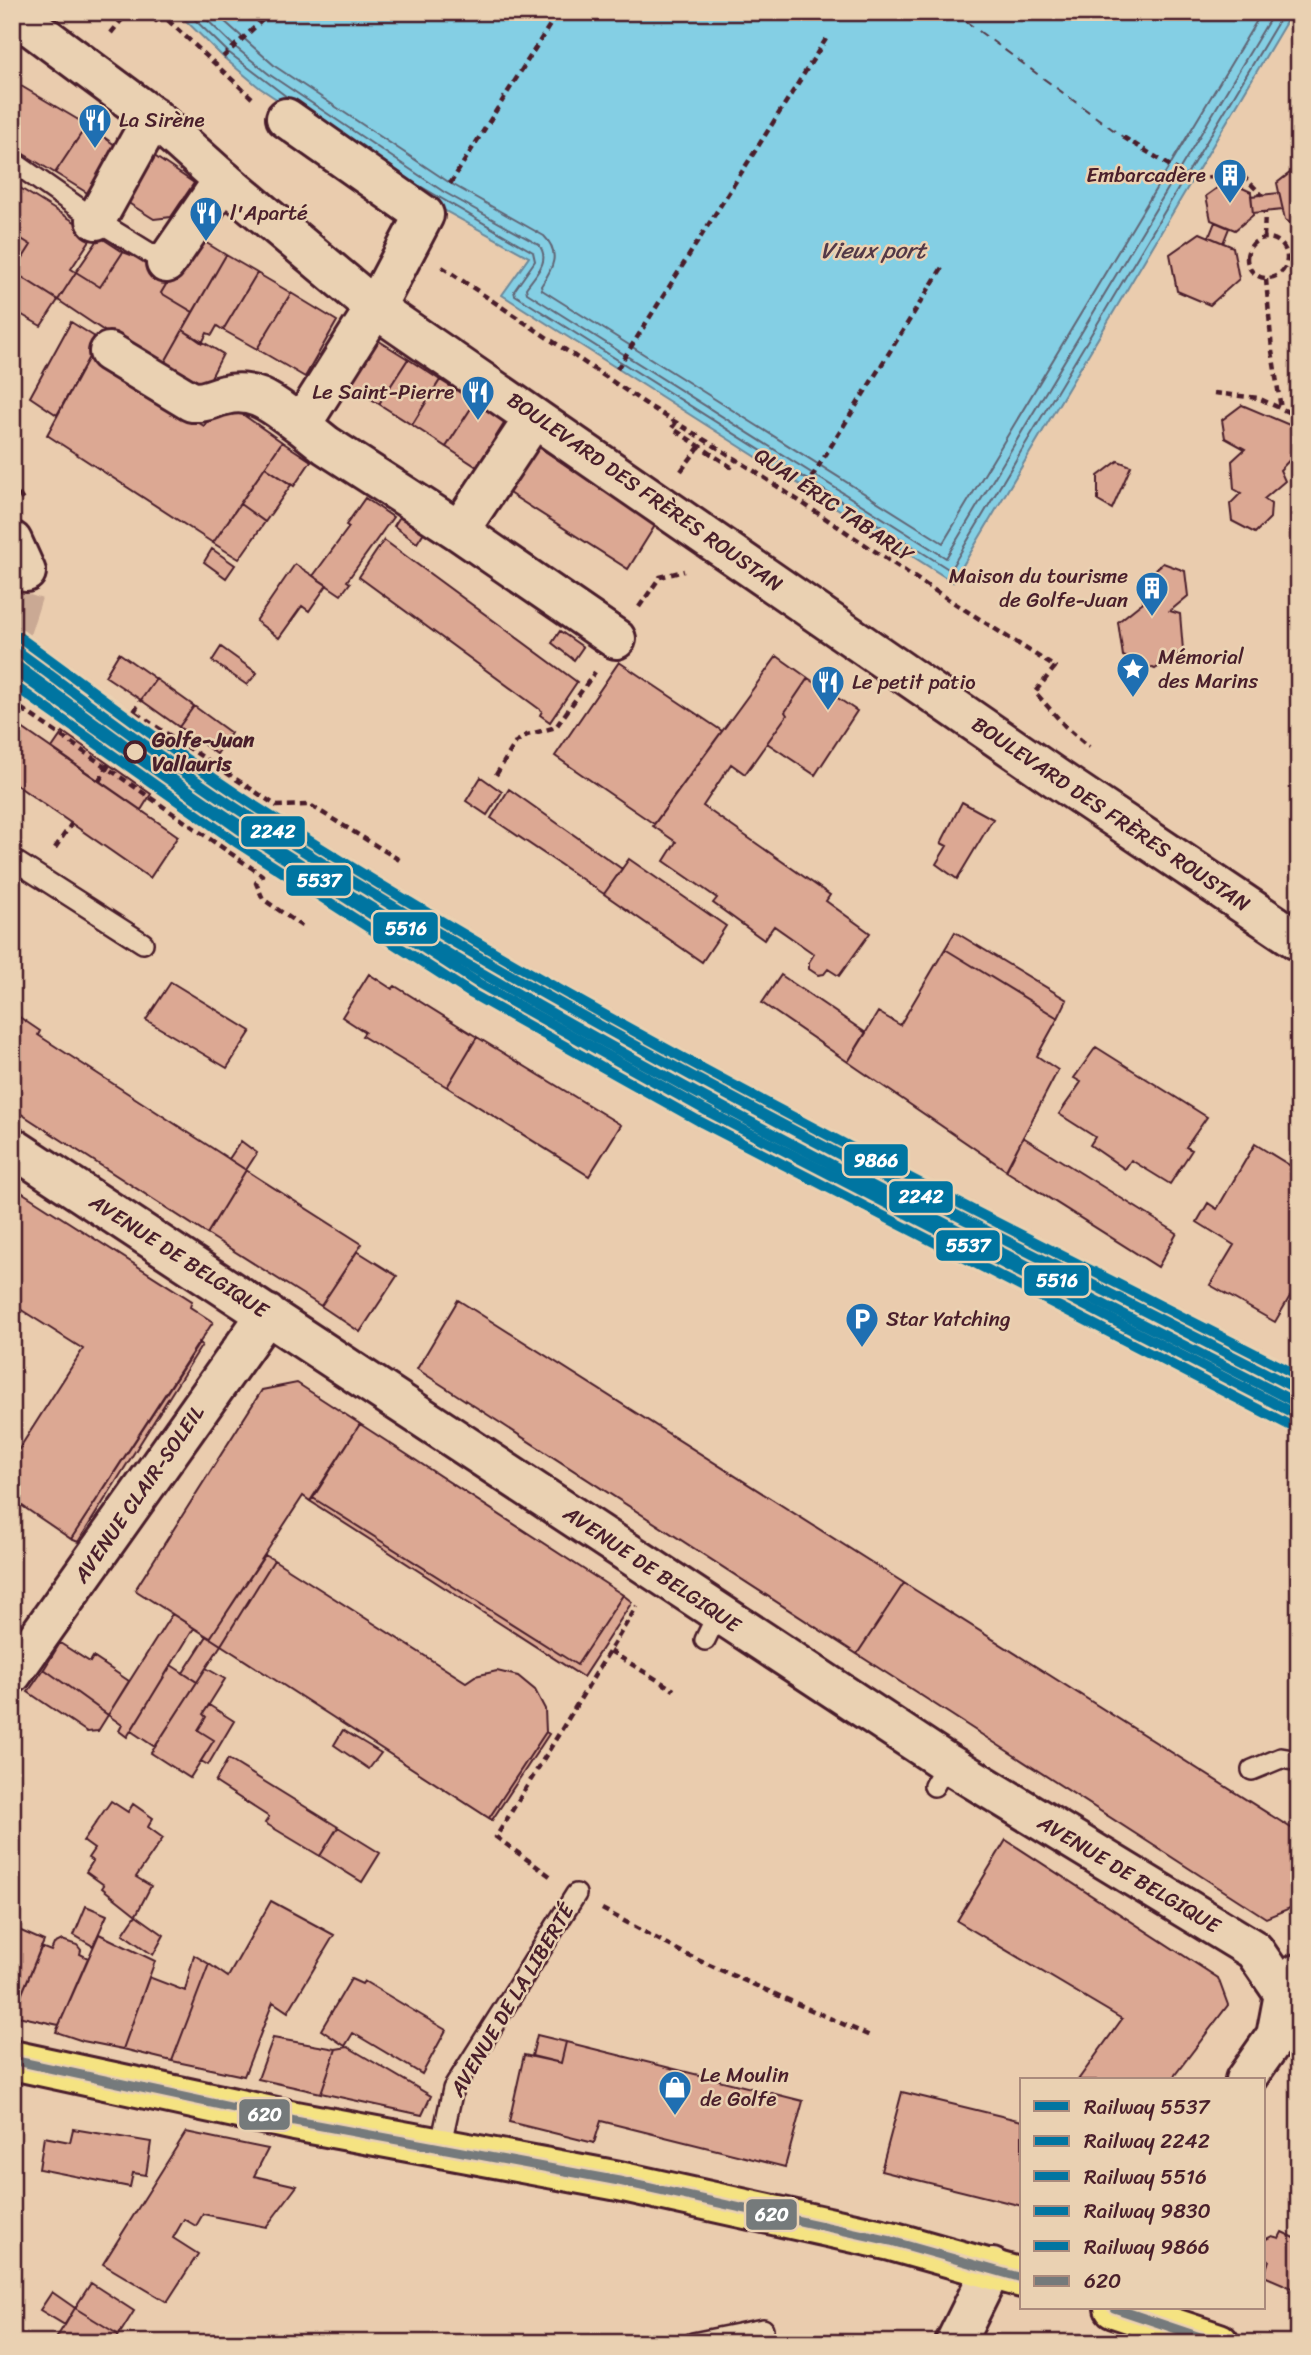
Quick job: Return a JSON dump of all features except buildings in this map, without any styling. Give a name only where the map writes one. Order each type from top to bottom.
[{"type":"main road","points":[[12,2060],[295,2121],[619,2181],[891,2241],[1007,2273]]},
{"type":"main road","points":[[1120,2310],[1219,2343]]},
{"type":"street","name":"BOULEVARD DES FRÈRES ROUSTAN","points":[[16,24],[153,117],[223,180],[375,308],[1053,776],[1299,940]]},
{"type":"street","points":[[96,220],[153,117]]},
{"type":"street","points":[[286,118],[424,215],[375,308],[301,425]]},
{"type":"street","points":[[166,263],[223,180]]},
{"type":"street","points":[[109,352],[192,402],[207,403],[223,395],[242,393],[259,396],[617,639]]},
{"type":"street","points":[[459,531],[534,418]]},
{"type":"street","name":"AVENUE DE BELGIQUE","points":[[12,1147],[657,1572],[711,1627],[940,1775],[1254,1950],[1291,1983]]},
{"type":"street","name":"AVENUE CLAIR-SOLEIL","points":[[12,1674],[267,1314]]},
{"type":"street","points":[[1246,2078],[1276,2036],[1291,1983]]},
{"type":"street","points":[[955,2343],[1007,2273]]},
{"type":"lane","points":[[12,161],[96,220],[166,263]]},
{"type":"lane","points":[[12,859],[143,943]]},
{"type":"lane","points":[[1252,1770],[1281,1758],[1299,1761]]},
{"type":"lane","name":"AVENUE DE LA LIBERTÉ","points":[[440,2148],[453,2090],[576,1894]]},
{"type":"lane","points":[[693,2343],[763,2329]]},
{"type":"path","points":[[146,12],[156,21],[161,14],[258,104],[286,118]]},
{"type":"path","points":[[223,57],[271,12]]},
{"type":"path","points":[[443,194],[558,12]]},
{"type":"path","points":[[617,369],[827,39]]},
{"type":"path","points":[[1124,137],[1192,179],[1241,174],[1262,195]]},
{"type":"path","points":[[1264,238],[1265,211]]},
{"type":"path","points":[[1264,238],[1275,239],[1284,246],[1288,257],[1285,268],[1277,277],[1266,279],[1255,275],[1247,265],[1247,253],[1253,243],[1264,238]]},
{"type":"path","name":"QUAI ÉRIC TABARLY","points":[[409,245],[676,422],[1055,667]]},
{"type":"path","points":[[805,488],[943,266]]},
{"type":"path","points":[[1266,279],[1272,351],[1281,409]]},
{"type":"path","points":[[1214,393],[1258,398],[1299,417]]},
{"type":"path","name":"QUAI ÉRIC TABARLY","points":[[676,422],[672,428],[731,467],[736,459]]},
{"type":"path","points":[[128,720],[141,700]]},
{"type":"path","points":[[12,702],[262,875],[256,883],[263,899],[303,927]]},
{"type":"path","points":[[134,712],[277,806],[310,805],[401,861]]},
{"type":"path","points":[[99,781],[113,758]]},
{"type":"path","points":[[657,1572],[496,1837],[576,1894],[689,1956],[870,2036]]},
{"type":"path","points":[[610,1651],[674,1690]]},
{"type":"water","name":"Vieux port","points":[[177,12],[1292,12],[953,582],[502,295],[529,257],[436,206],[260,88],[223,57]]},
{"type":"ferry route","points":[[953,12],[1123,137]]},
{"type":"tunnel","points":[[12,629],[24,592],[26,572]]},
{"type":"rail line","name":"9866","points":[[19,637],[169,747],[261,810],[514,964],[904,1175],[1299,1376]]},
{"type":"rail line","name":"2242","points":[[12,647],[133,736],[256,821],[510,975],[770,1118],[1299,1390]]},
{"type":"rail line","name":"5516","points":[[12,662],[249,831],[375,910],[503,985],[895,1198],[1293,1401]]},
{"type":"rail line","name":"5537","points":[[12,669],[243,832],[478,983],[705,1110],[1299,1416]]},
{"type":"rail line","name":"9830","points":[[12,684],[236,842],[472,994],[699,1121],[1293,1427]]},
{"type":"transit line","name":"620","points":[[12,2060],[295,2121],[619,2181],[891,2241],[1020,2277]]},
{"type":"transit line","name":"620","points":[[1120,2310],[1218,2343]]},
{"type":"place","name":"La Sirène","points":[[95,150]]},
{"type":"place","name":"Embarcadère","points":[[1230,205]]},
{"type":"place","name":"l'Aparté","points":[[206,243]]},
{"type":"place","name":"Le Saint-Pierre","points":[[478,422]]},
{"type":"place","name":"Maison du tourisme de Golfe-Juan","points":[[1152,618]]},
{"type":"place","name":"Mémorial des Marins","points":[[1133,699]]},
{"type":"place","name":"Le petit patio","points":[[828,712]]},
{"type":"place","name":"Golfe-Juan Vallauris","points":[[135,752]]},
{"type":"place","name":"Star Yatching","points":[[862,1349]]},
{"type":"place","name":"Le Moulin de Golfe","points":[[675,2117]]}]
